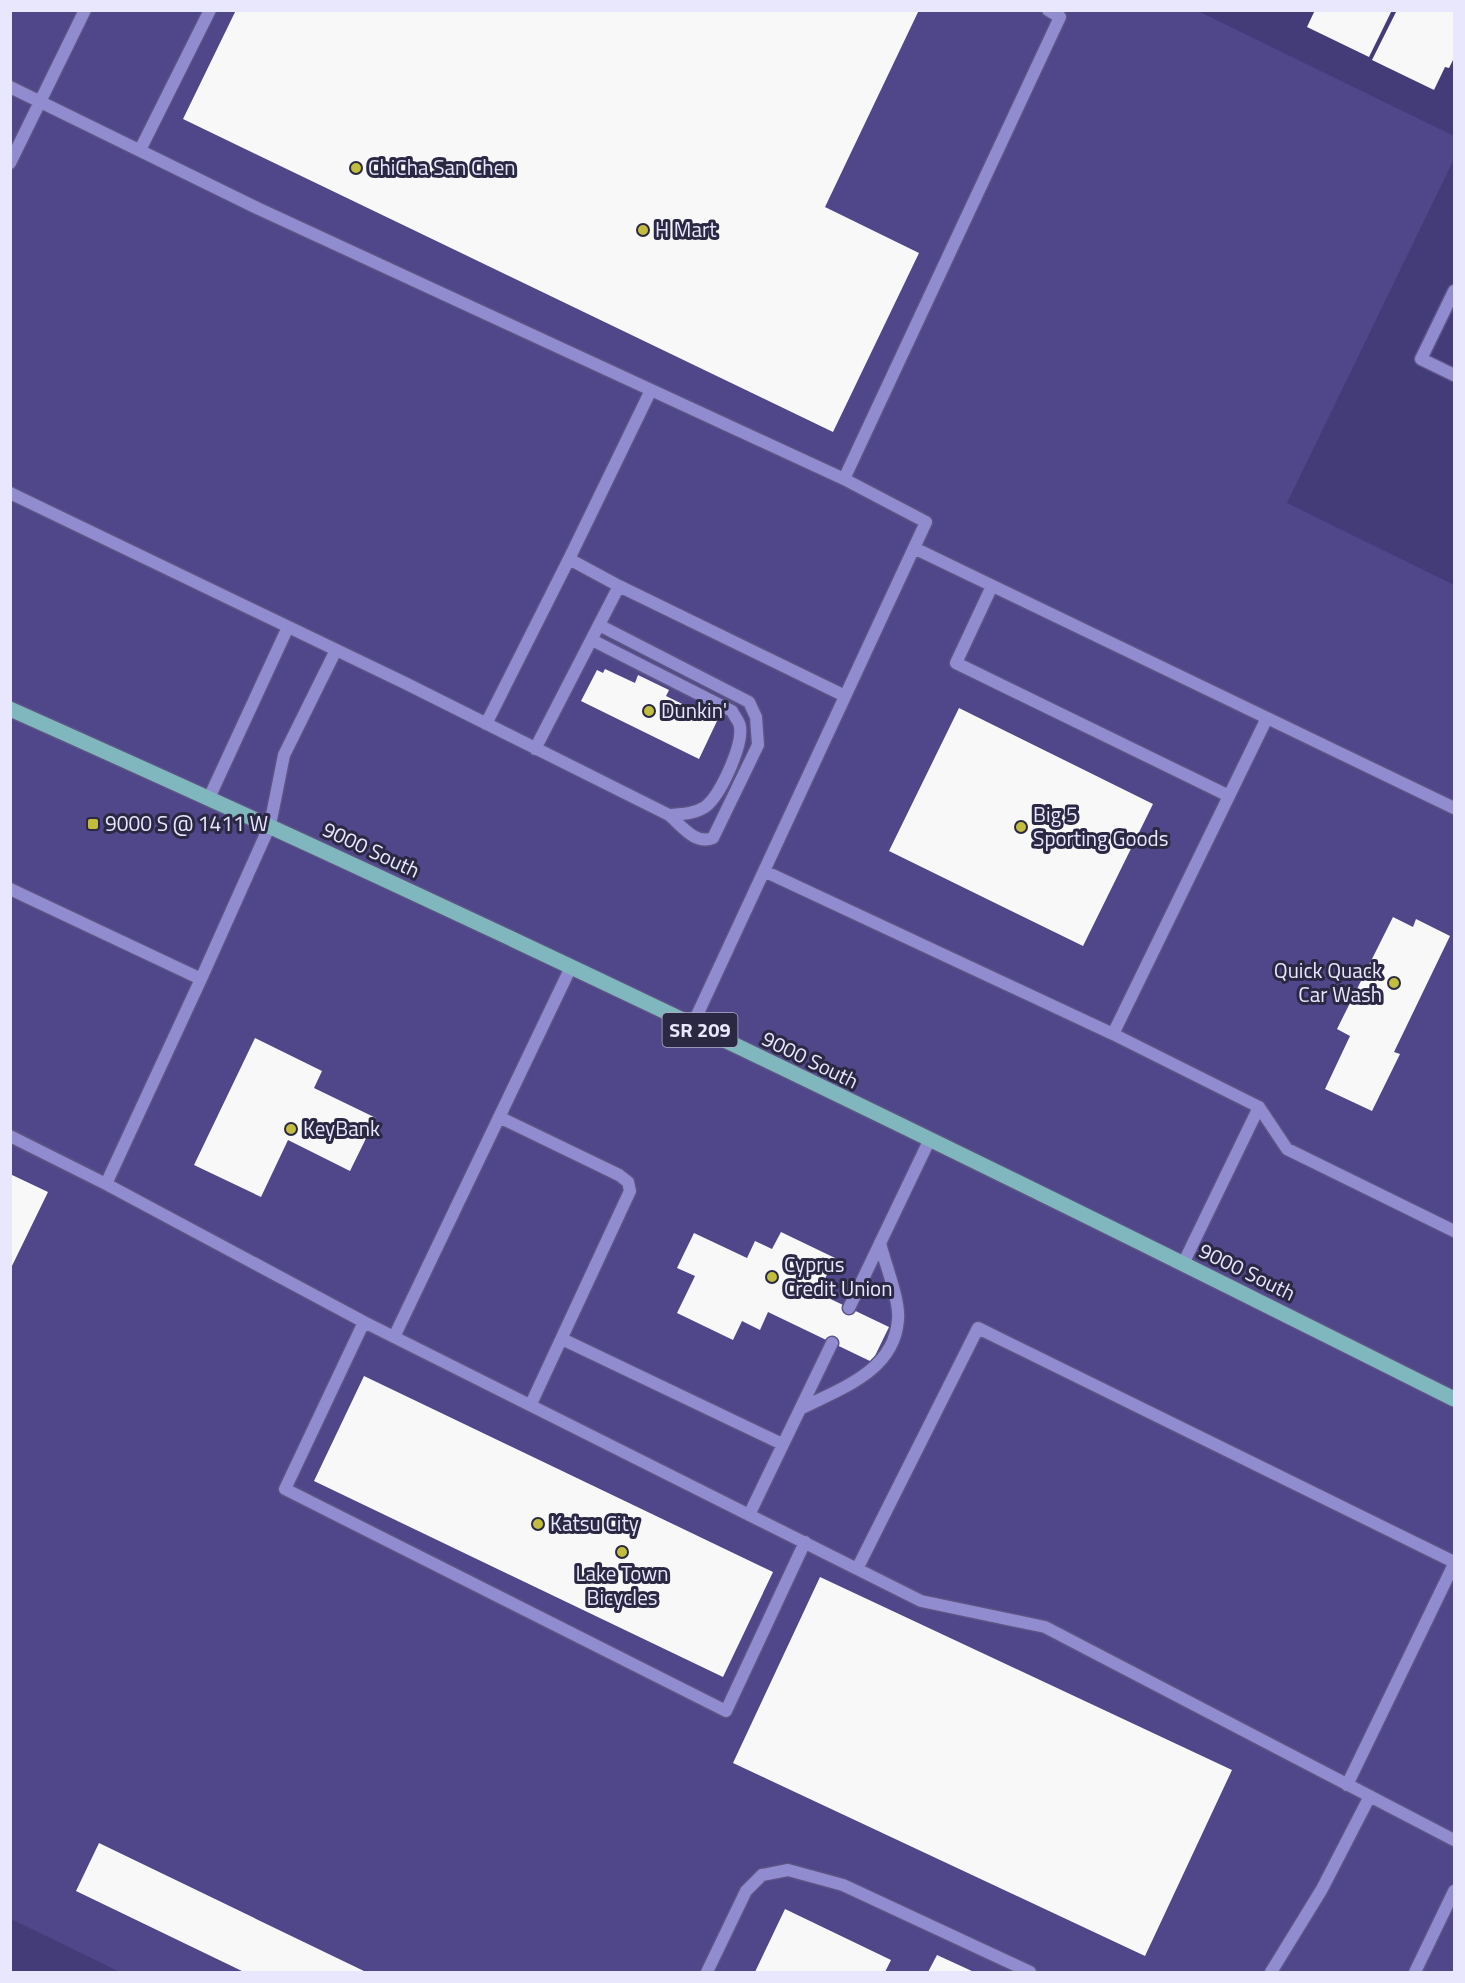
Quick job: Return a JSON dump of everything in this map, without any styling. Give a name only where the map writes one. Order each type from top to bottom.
[{"type":"main road","name":"9000 South","points":[[10,709],[270,825],[571,967],[1183,1264],[1455,1399]]},
{"type":"street","points":[[10,163],[85,10]]},
{"type":"street","points":[[140,150],[210,10]]},
{"type":"street","points":[[844,479],[1060,16],[1048,10]]},
{"type":"street","points":[[10,87],[257,208],[844,479],[926,522],[692,1026]]},
{"type":"street","points":[[1455,291],[1421,359],[1455,375]]},
{"type":"street","points":[[486,724],[651,390]]},
{"type":"street","points":[[10,493],[336,650],[669,815],[697,839],[706,841],[713,838],[758,746],[756,717],[749,702],[599,625]]},
{"type":"street","points":[[914,548],[1455,808]]},
{"type":"street","points":[[569,559],[619,586],[845,696]]},
{"type":"street","points":[[535,748],[619,586]]},
{"type":"street","points":[[992,586],[956,663],[1229,796]]},
{"type":"street","points":[[209,798],[288,627]]},
{"type":"street","points":[[592,640],[732,711],[740,726],[739,747],[714,798],[704,807],[688,814],[669,815]]},
{"type":"street","points":[[106,1184],[270,825],[284,755],[336,650]]},
{"type":"street","points":[[1113,1034],[1267,718]]},
{"type":"street","points":[[764,871],[1113,1034],[1259,1107],[1287,1149],[1455,1231]]},
{"type":"street","points":[[10,889],[201,979]]},
{"type":"street","points":[[394,1337],[571,967]]},
{"type":"street","points":[[1183,1264],[1259,1107]]},
{"type":"street","points":[[499,1117],[628,1182],[630,1191],[531,1404]]},
{"type":"street","points":[[10,1136],[106,1184],[364,1322],[749,1515],[858,1567],[921,1601],[1045,1627],[1455,1840]]},
{"type":"street","points":[[849,1308],[929,1141]]},
{"type":"street","points":[[800,1409],[868,1374],[883,1360],[899,1319],[880,1243]]},
{"type":"street","points":[[364,1322],[285,1489],[726,1711],[805,1542]]},
{"type":"street","points":[[858,1567],[978,1328],[1455,1563],[1347,1785]]},
{"type":"street","points":[[562,1339],[783,1444]]},
{"type":"street","points":[[749,1515],[832,1343]]},
{"type":"street","points":[[1271,1972],[1322,1889],[1370,1796]]},
{"type":"street","points":[[707,1972],[746,1891],[762,1875],[788,1870],[843,1885],[1030,1972]]},
{"type":"street","points":[[1415,1972],[1450,1911],[1455,1892]]},
{"type":"shaded area","points":[[10,11],[1198,11],[1454,136],[1454,159],[1287,503],[1454,585],[1454,1972],[120,1972],[11,1919]]},
{"type":"building","name":"H Mart","points":[[236,10],[919,10],[825,207],[919,253],[833,432],[183,119]]},
{"type":"building","points":[[1315,10],[1392,10],[1369,57],[1307,27]]},
{"type":"building","points":[[1397,10],[1454,10],[1454,58],[1449,68],[1445,67],[1434,90],[1372,60]]},
{"type":"building","name":"Dunkin'","points":[[605,669],[635,683],[638,675],[669,690],[666,696],[717,721],[699,759],[581,701],[597,670],[603,673]]},
{"type":"building","name":"Big 5 Sporting Goods","points":[[959,708],[1153,804],[1083,946],[889,851]]},
{"type":"building","name":"Quick Quack Car Wash","points":[[1393,917],[1413,927],[1416,919],[1450,936],[1394,1052],[1400,1054],[1372,1111],[1325,1089],[1350,1036],[1337,1029]]},
{"type":"building","name":"KeyBank","points":[[255,1038],[322,1071],[314,1088],[376,1118],[350,1171],[288,1140],[261,1197],[194,1165]]},
{"type":"building","points":[[10,1174],[48,1192],[10,1270]]},
{"type":"building","points":[[781,1232],[835,1258],[818,1293],[889,1327],[872,1362],[768,1312],[760,1330],[742,1321],[733,1340],[677,1313],[695,1276],[677,1268],[694,1233],[747,1258],[755,1241],[772,1249]]},
{"type":"building","points":[[364,1376],[773,1572],[723,1677],[314,1481]]},
{"type":"building","points":[[820,1577],[1232,1770],[1145,1956],[733,1763]]},
{"type":"building","points":[[99,1843],[366,1972],[244,1972],[76,1891]]},
{"type":"building","points":[[785,1909],[891,1960],[885,1972],[755,1972]]},
{"type":"building","points":[[937,1955],[974,1972],[928,1972]]},
{"type":"place","name":"ChiCha San Chen","points":[[356,168]]},
{"type":"place","name":"H Mart","points":[[643,230]]},
{"type":"place","name":"Dunkin'","points":[[649,711]]},
{"type":"place","name":"9000 S @ 1411 W","points":[[93,824]]},
{"type":"place","name":"Big 5 Sporting Goods","points":[[1021,827]]},
{"type":"place","name":"Quick Quack Car Wash","points":[[1394,983]]},
{"type":"place","name":"KeyBank","points":[[291,1129]]},
{"type":"place","name":"Cyprus Credit Union","points":[[772,1277]]},
{"type":"place","name":"Katsu City","points":[[538,1524]]},
{"type":"place","name":"Lake Town Bicycles","points":[[622,1552]]}]
